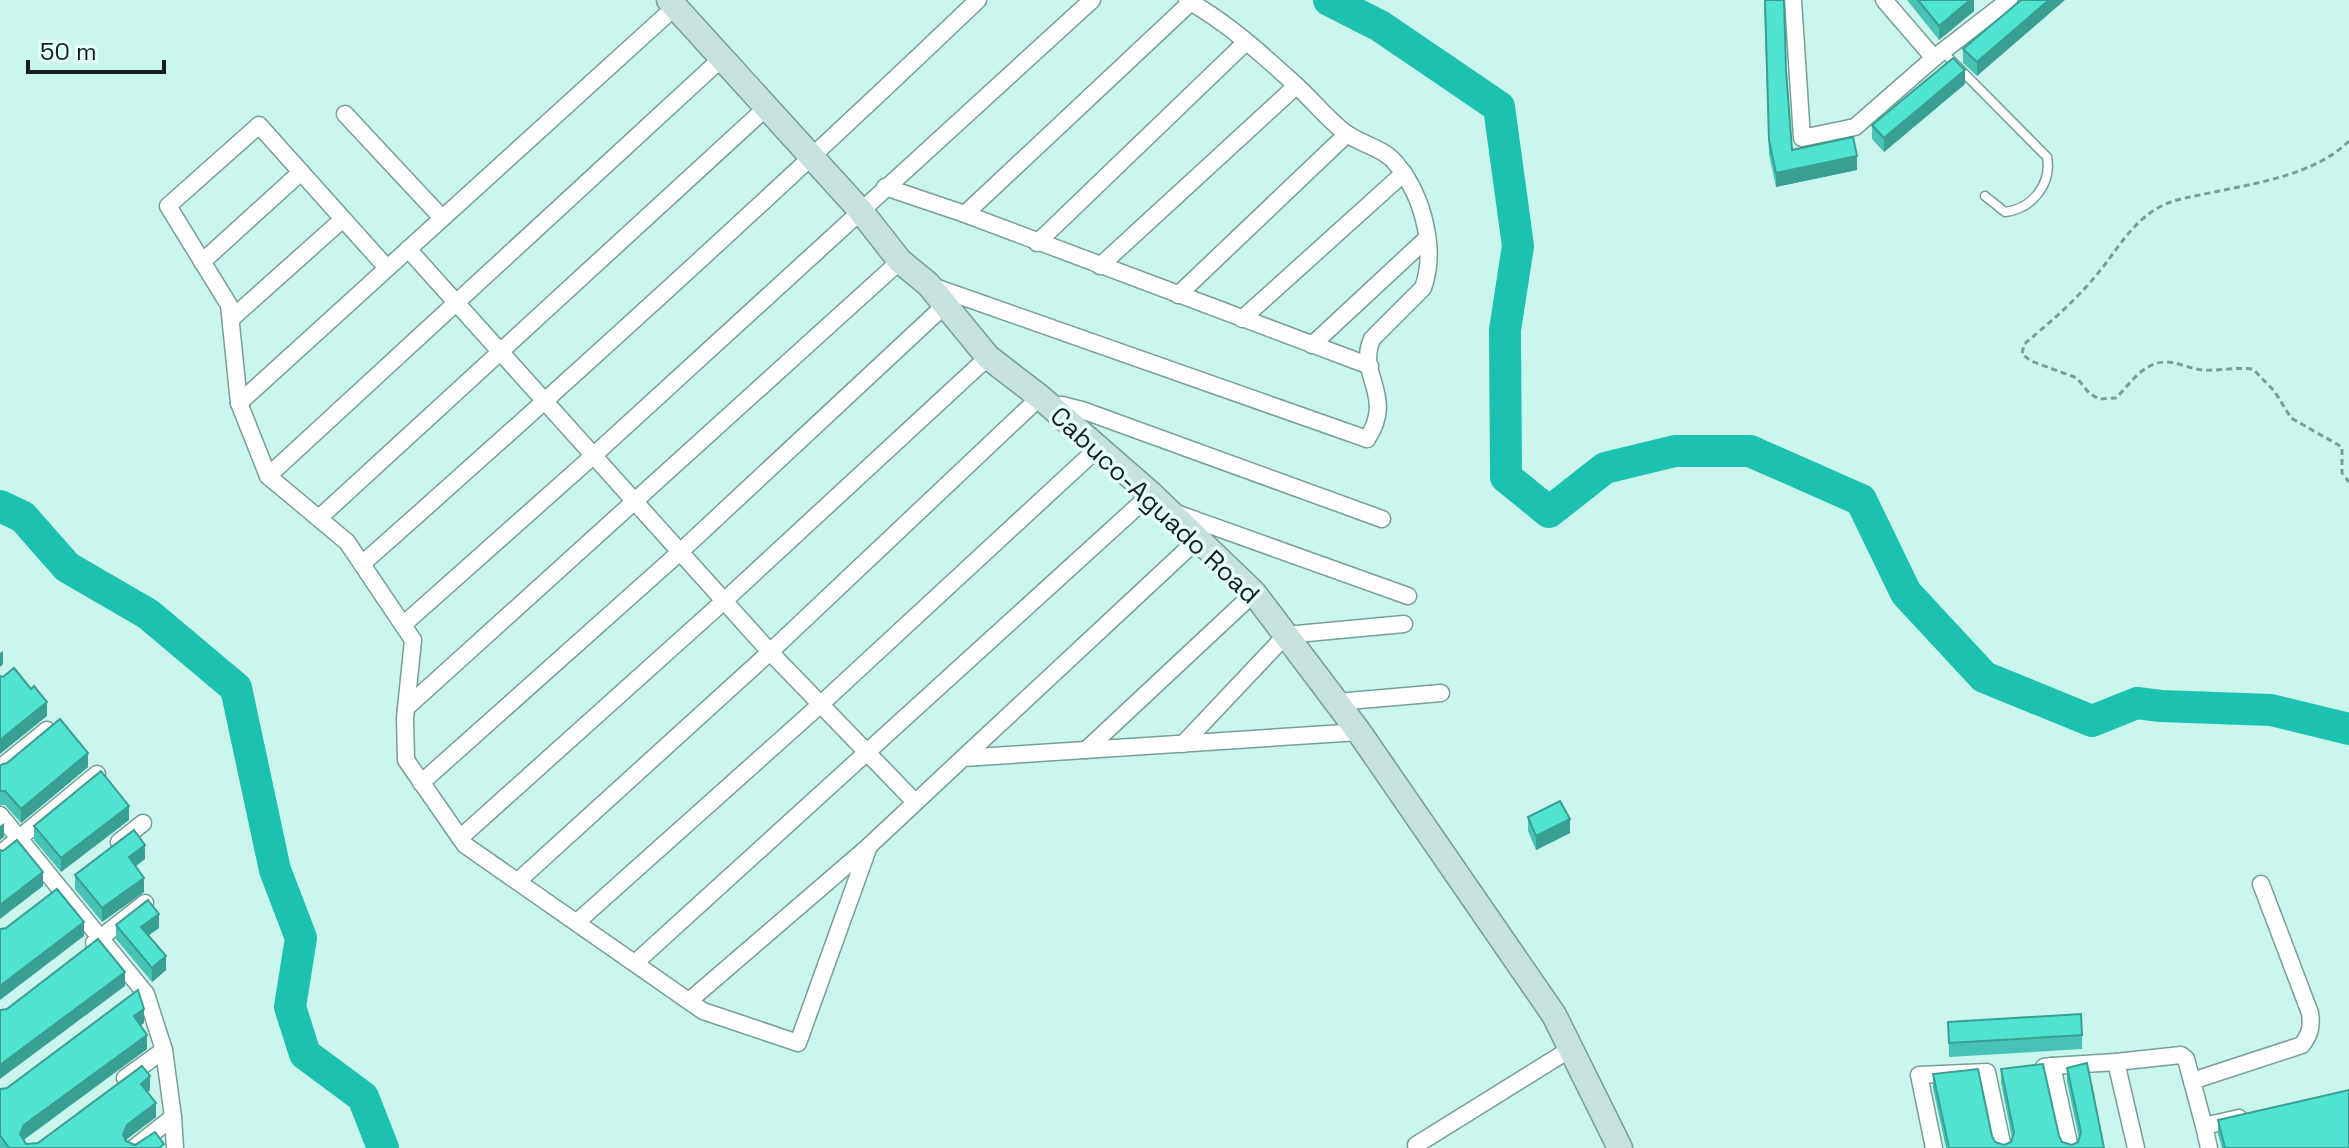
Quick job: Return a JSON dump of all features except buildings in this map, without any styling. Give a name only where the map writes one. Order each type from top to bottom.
[{"type":"street","points":[[362,564],[813,158],[978,0]]},
{"type":"street","points":[[404,624],[593,456],[1092,0]]},
{"type":"street","points":[[1793,0],[1802,138],[1855,127],[1997,4]]},
{"type":"street","points":[[1884,0],[1939,55]]},
{"type":"street","points":[[928,284],[1367,439],[1378,417],[1379,404],[1368,349],[1372,339],[1423,288],[1427,278],[1426,239],[1416,194],[1404,173],[1383,151],[1347,134],[1246,42],[1189,1],[965,214]]},
{"type":"street","points":[[239,403],[672,3]]},
{"type":"street","name":"Cabuco-Aguado Road","points":[[672,3],[860,210],[900,261],[928,284],[988,357],[1160,502],[1254,593],[1359,732],[1554,1015],[1620,1148]]},
{"type":"street","points":[[1037,243],[1246,42]]},
{"type":"street","points":[[268,476],[722,58]]},
{"type":"street","points":[[1100,266],[1296,86]]},
{"type":"street","points":[[319,518],[767,107]]},
{"type":"street","points":[[345,114],[442,218]]},
{"type":"street","points":[[387,268],[259,125],[168,206],[229,305],[239,403],[268,476],[347,542],[413,640],[406,708],[406,760],[465,845],[703,1011],[798,1043],[869,846]]},
{"type":"street","points":[[1178,295],[1347,134]]},
{"type":"street","points":[[202,262],[301,172]]},
{"type":"street","points":[[1242,319],[1404,173]]},
{"type":"street","points":[[885,187],[1370,366]]},
{"type":"street","points":[[231,319],[343,219]]},
{"type":"street","points":[[1312,345],[1426,239]]},
{"type":"street","points":[[408,249],[770,652],[915,802]]},
{"type":"street","points":[[406,708],[900,261]]},
{"type":"street","points":[[421,783],[680,552],[944,306]]},
{"type":"street","points":[[460,838],[724,601],[988,357]]},
{"type":"street","points":[[518,881],[1044,402],[1082,410],[1382,519]]},
{"type":"street","points":[[577,922],[821,704],[1098,448]]},
{"type":"street","points":[[635,963],[868,753],[1160,502],[1408,596]]},
{"type":"street","points":[[689,1001],[869,846],[1197,540]]},
{"type":"street","points":[[1086,750],[1254,593]]},
{"type":"street","points":[[1183,744],[1286,635],[1404,624]]},
{"type":"street","points":[[1337,702],[1441,693]]},
{"type":"street","points":[[0,768],[51,727]]},
{"type":"street","points":[[963,758],[1359,732]]},
{"type":"street","points":[[0,854],[97,774]]},
{"type":"street","points":[[0,815],[101,938],[136,992],[150,1001],[164,1050],[175,1148]]},
{"type":"street","points":[[107,851],[143,823]]},
{"type":"street","points":[[2192,1081],[2302,1045],[2312,1025],[2261,884]]},
{"type":"street","points":[[76,957],[145,903]]},
{"type":"street","points":[[1416,1145],[1572,1048]]},
{"type":"street","points":[[116,1086],[164,1050]]},
{"type":"street","points":[[2026,1068],[2181,1055],[2186,1059],[2209,1148]]},
{"type":"street","points":[[2116,1062],[2136,1148]]},
{"type":"street","points":[[2052,1066],[2070,1148]]},
{"type":"street","points":[[1934,1148],[1919,1075],[1993,1071],[2003,1148]]},
{"type":"street","points":[[2204,1126],[2262,1113]]},
{"type":"street","points":[[134,1148],[173,1117]]},
{"type":"lane","points":[[1939,55],[2047,157],[2046,183],[2024,205],[2005,212],[1985,196]]},
{"type":"path","points":[[2349,141],[2335,155],[2308,166],[2211,193],[2184,197],[2157,208],[2136,224],[2077,298],[2024,344],[2022,354],[2031,361],[2067,373],[2099,399],[2116,398],[2135,376],[2150,366],[2165,362],[2193,370],[2253,369],[2275,392],[2291,418],[2342,447],[2342,473],[2349,482]]},
{"type":"waterway","points":[[1329,0],[1380,26],[1499,107],[1518,246],[1505,330],[1506,477],[1549,512],[1605,468],[1675,451],[1750,451],[1861,500],[1906,593],[1984,677],[2092,721],[2137,703],[2271,710],[2349,729]]},
{"type":"waterway","points":[[0,506],[23,517],[67,567],[148,614],[236,688],[275,870],[301,938],[290,1007],[305,1054],[363,1097],[383,1148]]}]
